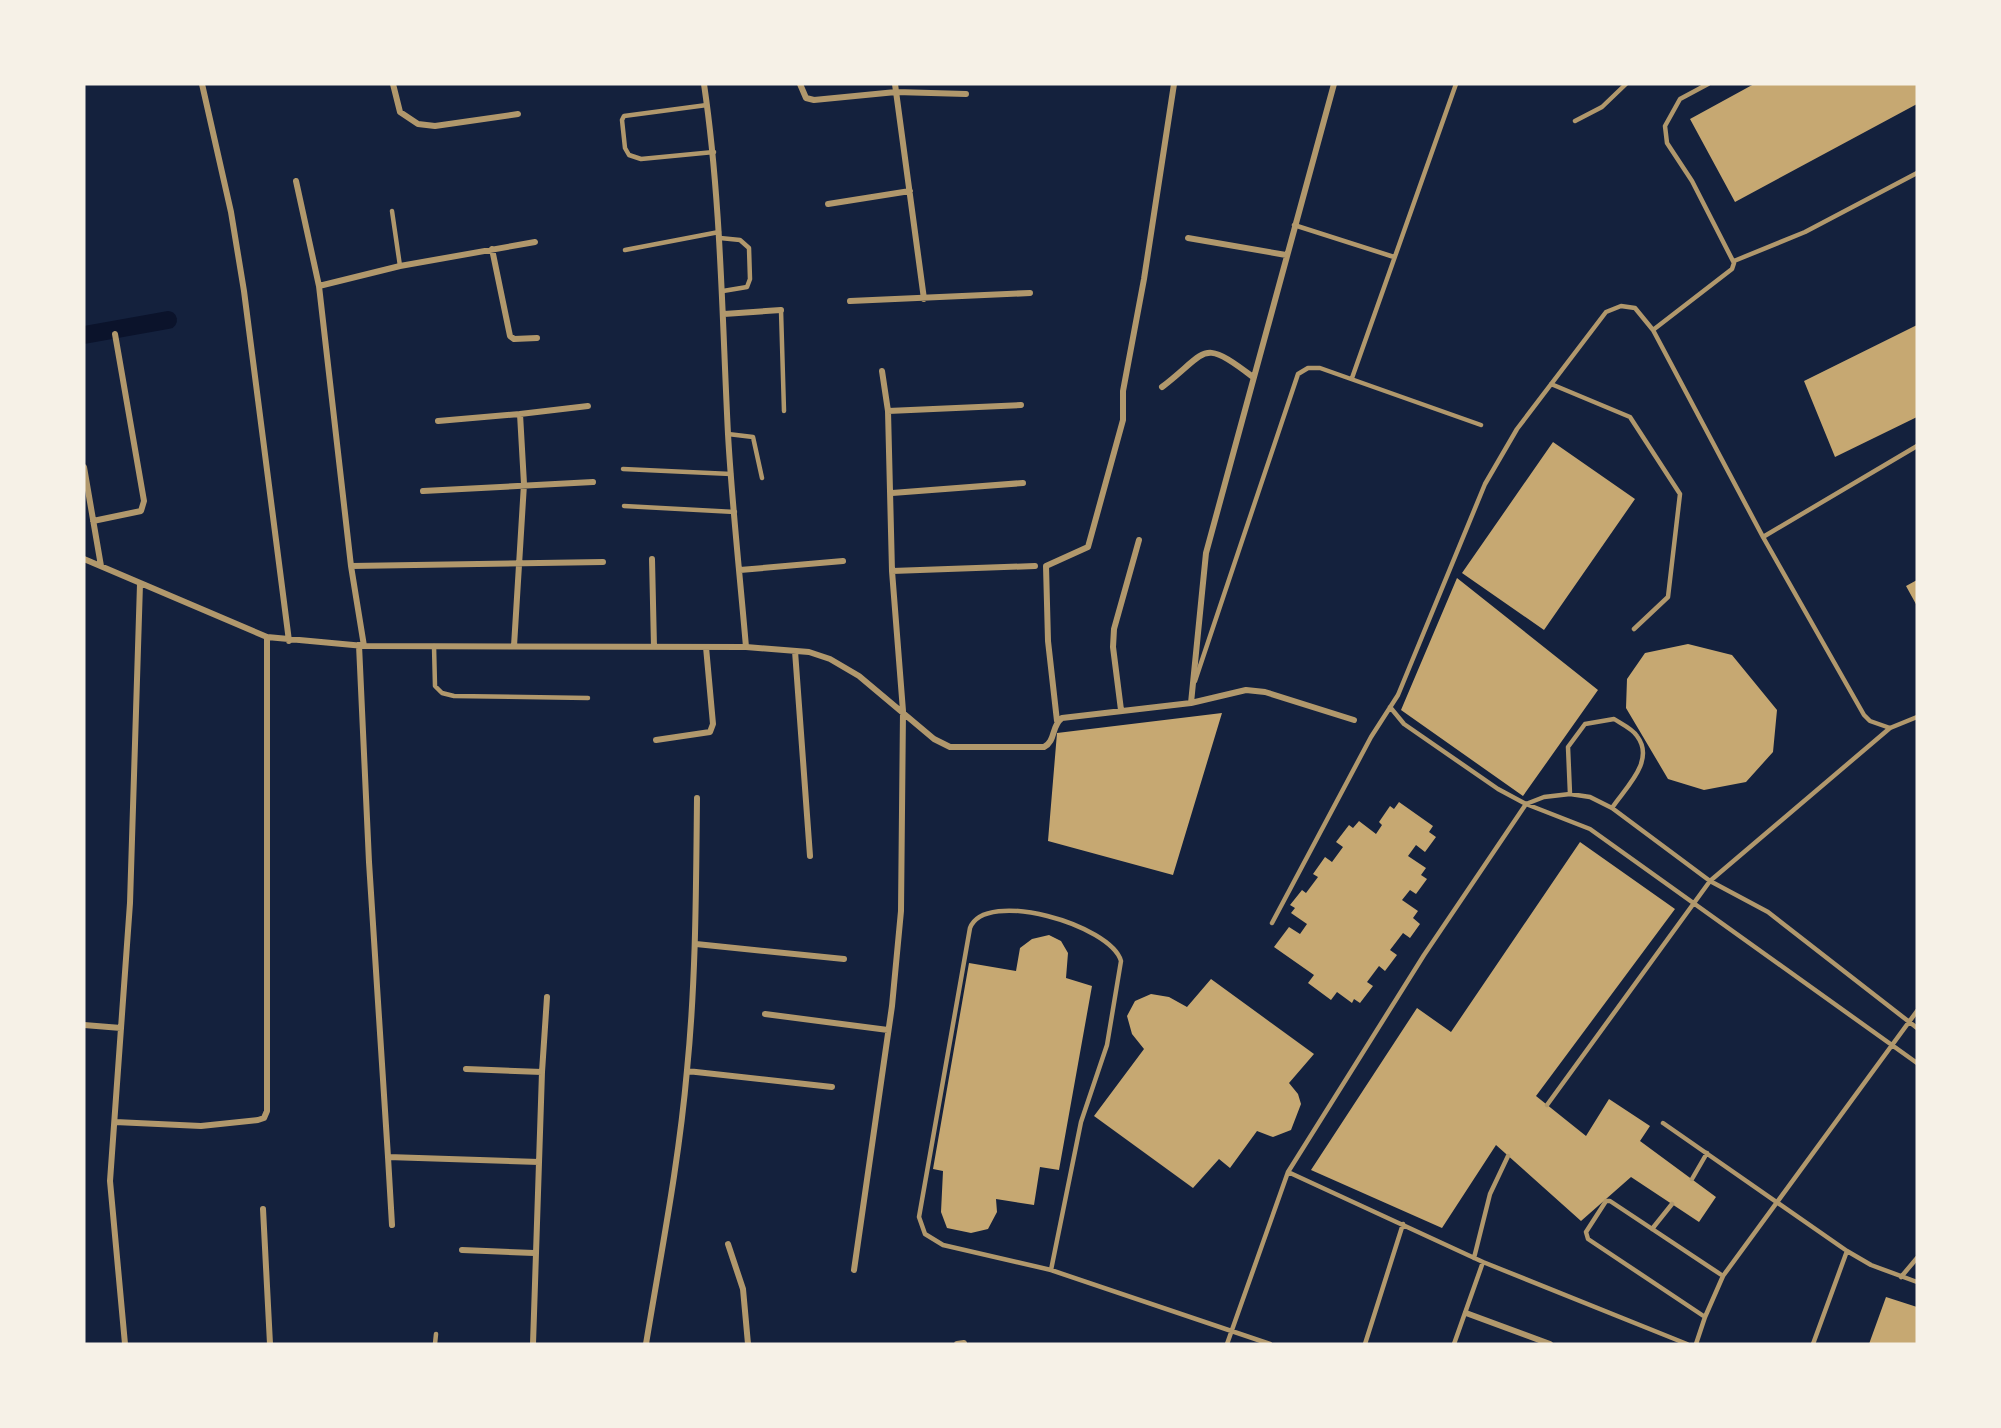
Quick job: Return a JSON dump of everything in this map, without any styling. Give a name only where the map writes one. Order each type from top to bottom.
[{"type":"street","points":[[202,84],[231,212],[244,291],[289,641]]},
{"type":"street","points":[[393,84],[400,112],[418,124],[435,126],[518,114]]},
{"type":"street","points":[[704,84],[714,152],[723,291],[728,435],[746,647]]},
{"type":"street","points":[[800,84],[806,98],[814,100],[896,92],[966,94]]},
{"type":"street","points":[[895,84],[924,299]]},
{"type":"street","points":[[84,559],[267,638],[289,641],[362,646],[746,647],[795,651],[830,659],[859,676],[934,739],[951,747],[1048,746],[1057,721],[1048,641],[1046,566],[1088,547],[1124,420],[1123,391],[1146,267],[1174,84]]},
{"type":"street","points":[[1191,703],[1206,553],[1334,84]]},
{"type":"street","points":[[296,180],[319,286],[362,646],[369,862],[392,1225]]},
{"type":"street","points":[[828,204],[910,191]]},
{"type":"street","points":[[1188,238],[1286,255]]},
{"type":"street","points":[[319,286],[400,266],[535,242]]},
{"type":"street","points":[[492,249],[510,336],[514,339],[537,338]]},
{"type":"street","points":[[850,301],[1030,293]]},
{"type":"street","points":[[724,314],[781,310]]},
{"type":"street","points":[[93,521],[141,511],[144,501],[114,334]]},
{"type":"street","points":[[1162,387],[1187,368],[1199,354],[1209,352],[1224,355],[1253,377]]},
{"type":"street","points":[[854,1270],[888,1030],[901,910],[903,711],[892,571],[892,493],[888,411],[882,371]]},
{"type":"street","points":[[888,411],[1021,405]]},
{"type":"street","points":[[438,421],[588,406]]},
{"type":"street","points":[[514,646],[524,484],[520,414]]},
{"type":"street","points":[[84,467],[101,566]]},
{"type":"street","points":[[423,490],[593,482]]},
{"type":"street","points":[[892,493],[1023,483]]},
{"type":"street","points":[[1121,710],[1113,638],[1139,540]]},
{"type":"street","points":[[652,559],[654,647]]},
{"type":"street","points":[[740,570],[843,561]]},
{"type":"street","points":[[351,566],[603,562]]},
{"type":"street","points":[[892,571],[1035,566]]},
{"type":"street","points":[[125,1344],[111,1206],[137,749],[140,584]]},
{"type":"street","points":[[115,1122],[201,1126],[258,1120],[264,1118],[267,1112],[267,638]]},
{"type":"street","points":[[656,740],[710,732],[712,724],[706,647]]},
{"type":"street","points":[[795,651],[810,856]]},
{"type":"street","points":[[1057,721],[1073,715],[1191,703],[1246,690],[1266,692],[1354,720]]},
{"type":"street","points":[[646,1344],[676,1166],[687,1071],[696,944],[697,798]]},
{"type":"street","points":[[696,944],[844,959]]},
{"type":"street","points":[[533,1344],[534,1252],[547,997]]},
{"type":"street","points":[[765,1014],[888,1030]]},
{"type":"street","points":[[84,1025],[121,1028]]},
{"type":"street","points":[[466,1069],[542,1072]]},
{"type":"street","points":[[687,1071],[831,1087]]},
{"type":"street","points":[[388,1157],[538,1162]]},
{"type":"street","points":[[263,1209],[270,1344]]},
{"type":"street","points":[[728,1244],[743,1289],[748,1344]]},
{"type":"street","points":[[462,1250],[534,1252]]},
{"type":"street","points":[[1466,1313],[1550,1344]]},
{"type":"street","points":[[957,1344],[964,1343]]},
{"type":"lane","points":[[1352,378],[1456,84]]},
{"type":"lane","points":[[1575,121],[1602,107],[1626,84]]},
{"type":"lane","points":[[1653,330],[1732,269],[1734,261],[1692,181],[1667,143],[1665,126],[1680,99],[1708,84]]},
{"type":"lane","points":[[707,105],[624,116],[622,120],[624,148],[628,155],[641,159],[714,152]]},
{"type":"lane","points":[[1734,261],[1804,232],[1917,173]]},
{"type":"lane","points":[[392,211],[400,266]]},
{"type":"lane","points":[[1294,225],[1394,257]]},
{"type":"lane","points":[[625,250],[720,235],[740,240],[749,248],[750,279],[747,287],[723,291]]},
{"type":"lane","points":[[1272,923],[1371,737],[1398,695],[1485,484],[1517,429],[1606,312],[1621,306],[1635,308],[1653,330],[1763,537],[1864,715],[1870,721],[1890,728]]},
{"type":"lane","points":[[781,310],[784,411]]},
{"type":"lane","points":[[1191,689],[1199,673],[1298,375],[1308,368],[1320,368],[1481,425]]},
{"type":"lane","points":[[1551,384],[1630,417],[1680,494],[1668,597],[1634,629]]},
{"type":"lane","points":[[728,435],[748,434],[753,437],[762,478]]},
{"type":"lane","points":[[1763,537],[1917,446]]},
{"type":"lane","points":[[623,469],[731,474]]},
{"type":"lane","points":[[624,506],[735,512]]},
{"type":"lane","points":[[434,646],[435,686],[442,693],[454,696],[588,698]]},
{"type":"lane","points":[[1390,707],[1404,724],[1498,789],[1526,804],[1590,829],[1917,1063]]},
{"type":"lane","points":[[1547,1105],[1710,881],[1890,728],[1917,717]]},
{"type":"lane","points":[[1570,794],[1568,747],[1585,724],[1614,719],[1637,735],[1643,751],[1643,764],[1612,808]]},
{"type":"lane","points":[[1227,1344],[1288,1172],[1424,955],[1526,804],[1544,797],[1570,794],[1590,797],[1612,808],[1710,881],[1768,912],[1917,1028]]},
{"type":"lane","points":[[1051,1270],[1081,1122],[1107,1045],[1121,961],[1112,945],[1075,926],[1022,912],[985,913],[978,916],[970,928],[919,1223],[930,1239],[943,1245],[1051,1270],[1270,1344]]},
{"type":"lane","points":[[1696,1344],[1704,1317],[1723,1276],[1917,1011]]},
{"type":"lane","points":[[1663,1123],[1847,1251],[1901,1277],[1917,1282]]},
{"type":"lane","points":[[1692,1179],[1707,1153]]},
{"type":"lane","points":[[1474,1258],[1490,1194],[1508,1156]]},
{"type":"lane","points":[[1288,1172],[1483,1262],[1687,1344]]},
{"type":"lane","points":[[1704,1317],[1588,1239],[1585,1233],[1607,1201],[1723,1276]]},
{"type":"lane","points":[[1652,1229],[1672,1204]]},
{"type":"lane","points":[[1365,1344],[1403,1224]]},
{"type":"lane","points":[[1813,1344],[1847,1251]]},
{"type":"lane","points":[[1901,1277],[1917,1258]]},
{"type":"lane","points":[[1454,1344],[1483,1262]]},
{"type":"lane","points":[[435,1344],[436,1334]]},
{"type":"building","points":[[1754,84],[1917,84],[1917,104],[1735,202],[1690,119]]},
{"type":"building","points":[[1917,325],[1917,417],[1835,457],[1804,381]]},
{"type":"building","points":[[1553,442],[1635,499],[1544,630],[1462,573]]},
{"type":"building","points":[[1457,578],[1598,690],[1523,796],[1401,710]]},
{"type":"building","points":[[1917,580],[1917,606],[1906,586]]},
{"type":"building","points":[[1688,644],[1732,655],[1777,710],[1773,752],[1746,782],[1704,790],[1668,779],[1626,708],[1627,679],[1645,653]]},
{"type":"building","points":[[1222,713],[1173,875],[1048,841],[1057,733]]},
{"type":"building","points":[[1399,802],[1433,826],[1429,832],[1436,837],[1425,852],[1416,845],[1408,856],[1426,868],[1421,875],[1427,879],[1416,894],[1410,890],[1402,900],[1418,911],[1413,918],[1420,924],[1410,938],[1403,933],[1390,950],[1397,955],[1385,971],[1379,966],[1367,982],[1373,986],[1360,1003],[1354,999],[1352,1003],[1337,992],[1331,1000],[1308,983],[1314,975],[1274,947],[1289,927],[1300,934],[1307,924],[1291,913],[1295,908],[1290,905],[1302,890],[1306,893],[1318,877],[1313,874],[1325,857],[1332,862],[1343,847],[1336,842],[1349,825],[1353,828],[1359,821],[1376,834],[1382,825],[1379,822],[1390,806],[1394,809]]},
{"type":"building","points":[[1580,842],[1675,909],[1536,1096],[1586,1136],[1609,1099],[1650,1126],[1640,1141],[1716,1197],[1699,1222],[1631,1177],[1581,1221],[1496,1145],[1442,1228],[1311,1170],[1417,1008],[1451,1032]]},
{"type":"building","points":[[1049,935],[1061,941],[1068,953],[1066,978],[1092,986],[1059,1170],[1040,1167],[1034,1205],[996,1199],[997,1212],[988,1229],[971,1233],[947,1228],[941,1212],[943,1171],[933,1169],[969,963],[1016,971],[1020,948],[1032,939]]},
{"type":"building","points":[[1211,979],[1314,1054],[1289,1083],[1298,1094],[1301,1104],[1291,1130],[1273,1137],[1257,1131],[1230,1168],[1219,1159],[1193,1188],[1094,1116],[1144,1049],[1132,1034],[1127,1016],[1135,1001],[1151,994],[1169,997],[1187,1007]]},
{"type":"building","points":[[1886,1297],[1917,1307],[1917,1344],[1869,1344]]},
{"type":"waterway","points":[[84,335],[168,320]]}]
